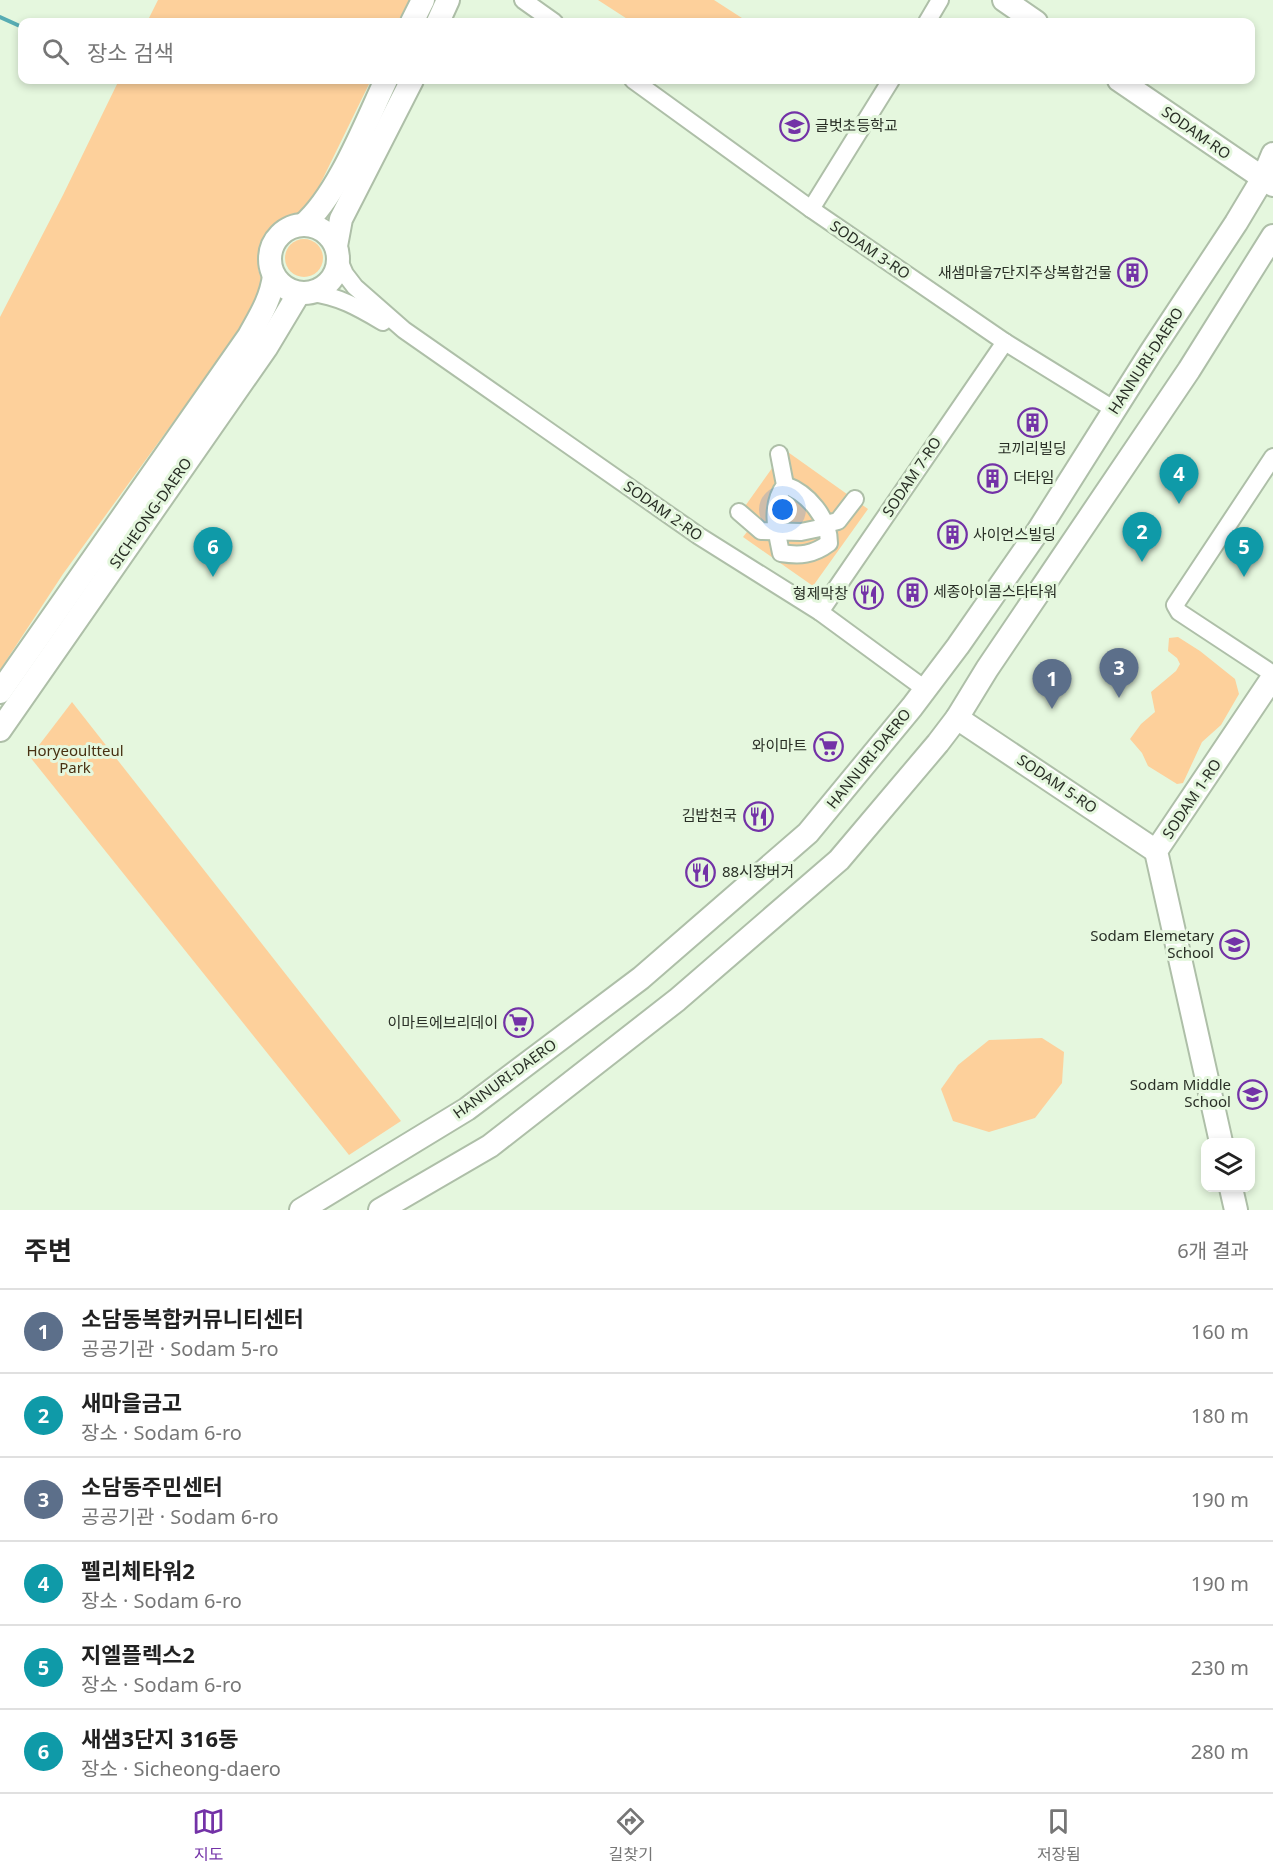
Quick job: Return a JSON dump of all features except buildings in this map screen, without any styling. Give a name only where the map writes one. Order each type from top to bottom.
[{"type":"street","points":[[414,18],[423,0]]},
{"type":"street","points":[[440,18],[448,0]]},
{"type":"street","points":[[523,0],[548,18]]},
{"type":"street","points":[[929,18],[940,0]]},
{"type":"street","points":[[1004,0],[1030,18]]},
{"type":"street","points":[[303,225],[312,218],[323,203],[345,165],[384,84]]},
{"type":"street","points":[[305,293],[322,289],[331,281],[337,270],[341,219],[410,84]]},
{"type":"street","name":"SODAM 3-RO","points":[[639,84],[811,209],[1005,342],[1114,410]]},
{"type":"street","points":[[811,209],[889,84]]},
{"type":"street","name":"SODAM-RO","points":[[1125,84],[1268,182]]},
{"type":"street","name":"HANNURI-DAERO","points":[[301,1210],[467,1109],[641,978],[808,833],[912,707],[958,646],[1038,531],[1230,233],[1268,182],[1273,154]]},
{"type":"street","points":[[303,225],[320,229],[330,236],[345,274],[355,287],[404,330],[348,302],[328,295],[287,290],[274,276],[269,260],[276,238],[285,230],[303,225]]},
{"type":"street","points":[[380,1210],[490,1146],[677,1000],[839,860],[957,718],[987,669],[1189,370],[1273,236]]},
{"type":"street","name":"SICHEONG-DAERO","points":[[0,692],[248,337],[268,301],[274,276]]},
{"type":"street","name":"SICHEONG-DAERO","points":[[0,730],[305,293]]},
{"type":"street","name":"SODAM 2-RO","points":[[404,330],[699,536],[820,612],[925,689]]},
{"type":"street","name":"SODAM 7-RO","points":[[820,612],[1005,342]]},
{"type":"street","points":[[779,454],[784,485],[778,494],[775,525],[781,553],[809,554],[819,550],[829,543],[826,524],[805,495],[784,485]]},
{"type":"street","points":[[1273,457],[1175,605],[1179,612],[1273,675]]},
{"type":"street","points":[[739,512],[761,531],[801,532],[838,521],[855,499]]},
{"type":"street","name":"SODAM 1-RO","points":[[1220,1138],[1156,851],[1273,675]]},
{"type":"street","name":"SODAM 5-RO","points":[[957,718],[1156,851]]},
{"type":"street","points":[[1232,1192],[1236,1210]]},
{"type":"green space","points":[[158,0],[409,0],[400,18],[149,18]]},
{"type":"green space","points":[[598,0],[714,0],[742,18],[626,18]]},
{"type":"green space","points":[[117,84],[369,84],[308,209],[279,222],[262,244],[258,269],[264,287],[253,312],[63,574],[0,670],[0,317]]},
{"type":"green space","points":[[304,239],[317,245],[323,258],[317,271],[304,277],[291,271],[285,258],[291,245]]},
{"type":"green space","points":[[785,450],[868,509],[813,586],[743,537],[757,519],[743,509]]},
{"type":"green space","points":[[1178,637],[1235,679],[1239,694],[1221,725],[1202,742],[1183,783],[1177,784],[1148,766],[1142,753],[1130,739],[1141,724],[1155,712],[1151,692],[1176,671],[1180,664],[1177,658],[1168,651],[1169,638]]},
{"type":"green space","name":"Horyeoultteul Park","points":[[72,702],[401,1121],[349,1155],[30,757]]},
{"type":"green space","points":[[1042,1038],[1064,1052],[1062,1083],[1035,1118],[989,1132],[953,1121],[941,1089],[958,1065],[989,1040]]},
{"type":"waterway","points":[[0,17],[18,25]]},
{"type":"place","name":"글벗초등학교","points":[[794,126]]},
{"type":"place","name":"새샘마을7단지주상복합건물","points":[[1133,273]]},
{"type":"place","name":"코끼리빌딩","points":[[1032,422]]},
{"type":"place","name":"더타임","points":[[992,478]]},
{"type":"place","name":"펠리체타워2","points":[[1179,504]]},
{"type":"place","name":"사이언스빌딩","points":[[952,535]]},
{"type":"place","name":"새마을금고","points":[[1142,562]]},
{"type":"place","name":"새샘3단지 316동","points":[[213,577]]},
{"type":"place","name":"지엘플렉스2","points":[[1244,577]]},
{"type":"place","name":"세종아이콤스타타워","points":[[912,592]]},
{"type":"place","name":"형제막창","points":[[869,594]]},
{"type":"place","name":"소담동주민센터","points":[[1119,698]]},
{"type":"place","name":"소담동복합커뮤니티센터","points":[[1052,709]]},
{"type":"place","name":"와이마트","points":[[828,746]]},
{"type":"place","name":"김밥천국","points":[[758,816]]},
{"type":"place","name":"88시장버거","points":[[701,872]]},
{"type":"place","name":"Sodam Elemetary School","points":[[1235,945]]},
{"type":"place","name":"이마트에브리데이","points":[[519,1023]]},
{"type":"place","name":"Sodam Middle School","points":[[1252,1094]]}]
